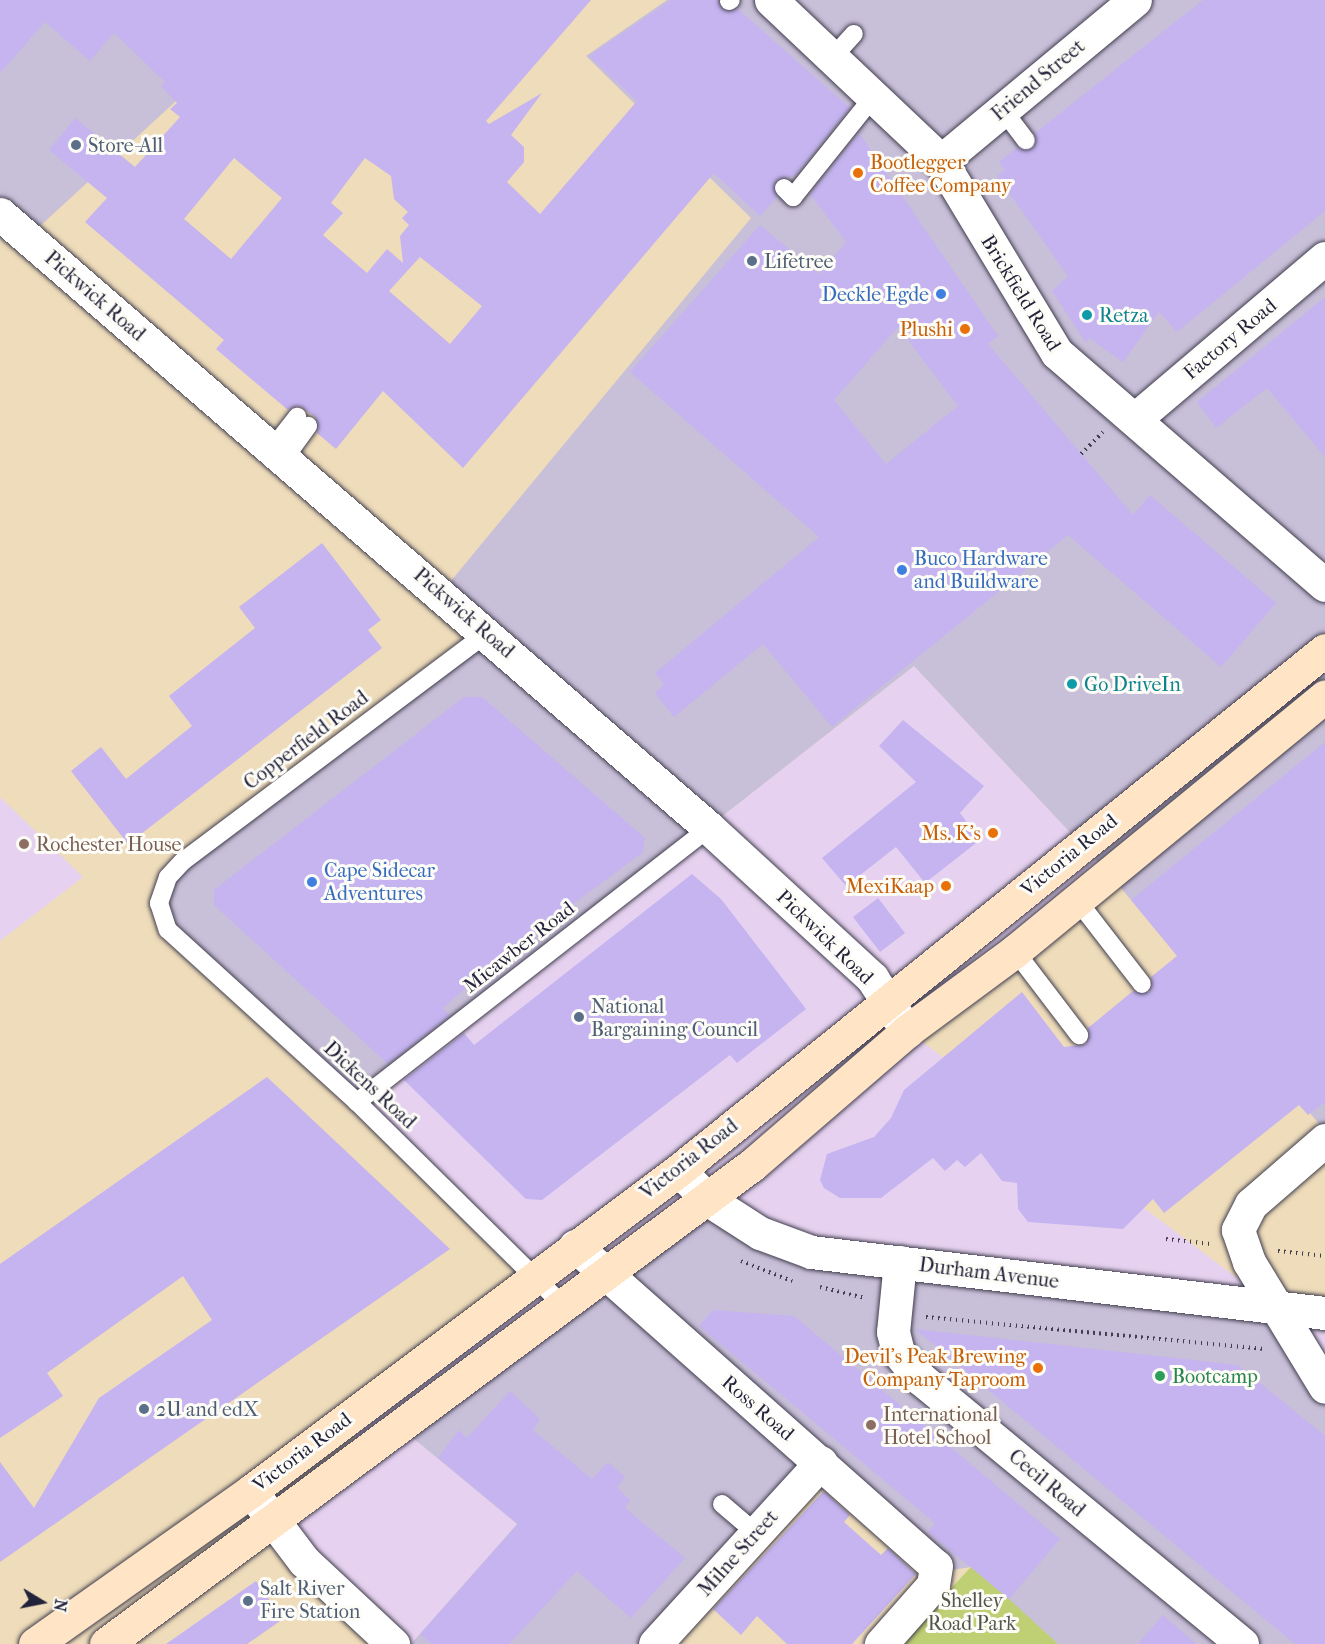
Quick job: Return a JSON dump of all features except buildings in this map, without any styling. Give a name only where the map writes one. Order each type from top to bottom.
[{"type":"main road","name":"Victoria Road","points":[[35,1644],[251,1491],[678,1170],[1325,650]]},
{"type":"main road","name":"Victoria Road","points":[[106,1644],[368,1454],[707,1199],[907,1031],[1015,951],[1325,696]]},
{"type":"street","name":"Brickfield Road","points":[[771,0],[843,46],[873,97],[940,161],[1057,354],[1135,418],[1325,585]]},
{"type":"street","name":"Friend Street","points":[[940,161],[1135,0]]},
{"type":"street","name":"Pickwick Road","points":[[0,214],[488,633],[709,828],[872,978],[886,1004],[907,1031]]},
{"type":"street","name":"Factory Road","points":[[1135,418],[1325,258]]},
{"type":"street","points":[[1325,1140],[1251,1204],[1238,1230],[1249,1262],[1302,1355],[1325,1387]]},
{"type":"street","name":"Durham Avenue","points":[[678,1170],[707,1199],[782,1245],[900,1262],[1325,1313]]},
{"type":"street","name":"Ross Road","points":[[575,1246],[605,1276],[821,1462],[939,1572],[881,1644]]},
{"type":"street","name":"Cecil Road","points":[[900,1262],[894,1308],[898,1352],[921,1379],[1242,1644]]},
{"type":"street","name":"Milne Street","points":[[655,1644],[821,1462]]},
{"type":"street","points":[[251,1491],[304,1561],[393,1644]]},
{"type":"lane","points":[[784,189],[793,197],[873,97]]},
{"type":"lane","points":[[1003,110],[1026,140]]},
{"type":"lane","points":[[278,454],[302,421]]},
{"type":"lane","name":"Copperfield Road","points":[[161,891],[183,861],[488,633]]},
{"type":"lane","name":"Micawber Road","points":[[357,1102],[709,828]]},
{"type":"lane","name":"Dickens Road","points":[[161,891],[161,916],[168,930],[357,1102],[565,1307]]},
{"type":"lane","points":[[1077,900],[1142,984]]},
{"type":"lane","points":[[1015,951],[1079,1035]]},
{"type":"lane","points":[[343,1422],[368,1454]]},
{"type":"lane","points":[[722,1504],[756,1533]]},
{"type":"path","points":[[734,1256],[750,1268],[800,1284]]},
{"type":"path","points":[[810,1286],[916,1316],[1302,1355]]},
{"type":"shaded area","points":[[0,0],[286,0],[27,238],[0,214]]},
{"type":"shaded area","points":[[667,0],[1325,0],[1325,1131],[1110,875],[914,666],[357,1102],[168,930],[168,877],[487,634],[441,593],[751,218],[586,56]]},
{"type":"shaded area","points":[[914,666],[1110,875],[908,1031],[1277,1308],[1325,1313],[1325,1387],[401,1428],[518,1524],[411,1644],[393,1644],[275,1522],[356,1439],[343,1422],[536,1277],[357,1102]]},
{"type":"shaded area","name":"Rochester House","points":[[0,797],[83,877],[0,941]]},
{"type":"shaded area","points":[[707,1199],[751,1226],[1277,1308],[1325,1387],[1325,1644],[1058,1644],[971,1567],[939,1572],[821,1462],[655,1644],[411,1644],[517,1524],[401,1428]]},
{"type":"green space","name":"Shelley Road Park","points":[[971,1567],[1009,1599],[1058,1644],[899,1644]]},
{"type":"place","name":"Store-All","points":[[76,145]]},
{"type":"place","name":"Bootlegger Coffee Company","points":[[858,173]]},
{"type":"place","name":"Lifetree","points":[[752,261]]},
{"type":"place","name":"Deckle Egde","points":[[941,294]]},
{"type":"place","name":"Retza","points":[[1087,315]]},
{"type":"place","name":"Plushi","points":[[965,329]]},
{"type":"place","name":"Buco Hardware and Buildware","points":[[902,570]]},
{"type":"place","name":"Go DriveIn","points":[[1072,684]]},
{"type":"place","name":"Ms. K's","points":[[993,833]]},
{"type":"place","name":"Rochester House","points":[[24,844]]},
{"type":"place","name":"Cape Sidecar Adventures","points":[[312,882]]},
{"type":"place","name":"MexiKaap","points":[[946,886]]},
{"type":"place","name":"National Bargaining Council","points":[[579,1017]]},
{"type":"place","name":"Devil's Peak Brewing Company Taproom","points":[[1038,1368]]},
{"type":"place","name":"Bootcamp","points":[[1160,1376]]},
{"type":"place","name":"2U and edX","points":[[144,1409]]},
{"type":"place","name":"International Hotel School","points":[[871,1425]]},
{"type":"place","name":"Salt River Fire Station","points":[[248,1601]]}]
